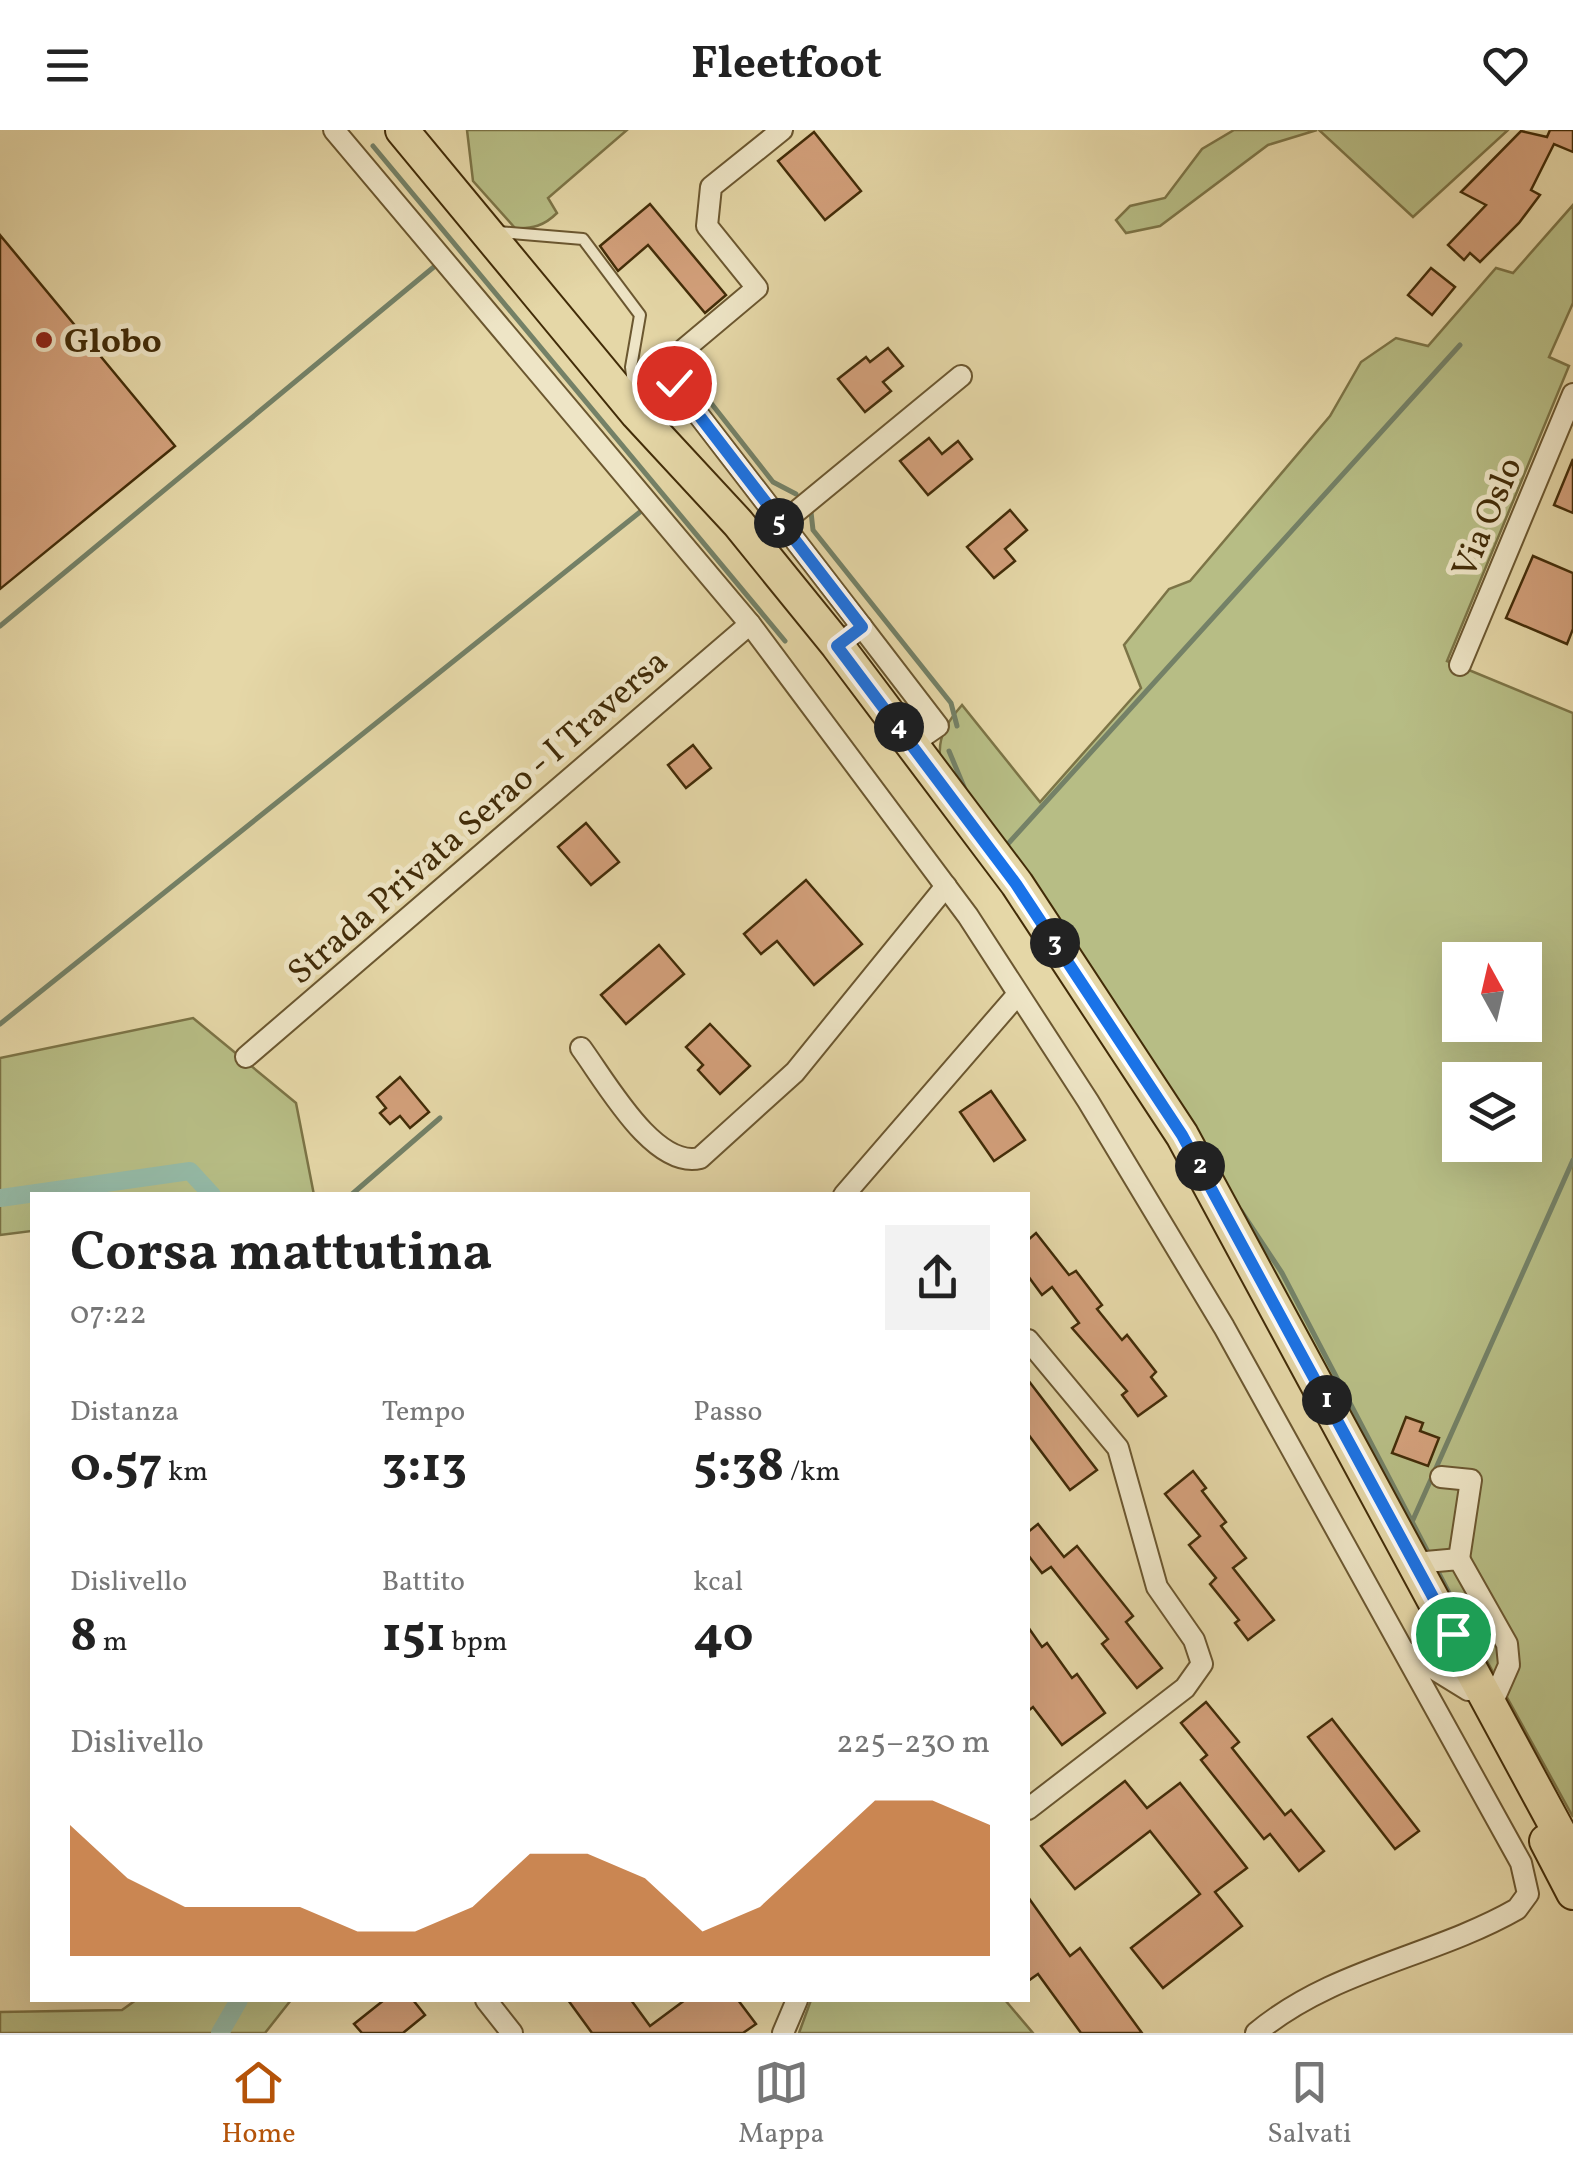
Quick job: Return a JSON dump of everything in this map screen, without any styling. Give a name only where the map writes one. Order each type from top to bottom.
[{"type":"main road","points":[[402,130],[637,414],[849,636],[912,744],[1016,884],[1182,1135],[1440,1560],[1480,1698],[1573,1892]]},
{"type":"main road","points":[[1082,984],[1573,1858]]},
{"type":"street","points":[[334,130],[750,624],[946,886],[1018,994],[1224,1327],[1521,1864],[1527,1878],[1526,1900],[1503,1916],[1338,1984],[1256,2033]]},
{"type":"street","points":[[782,130],[711,187],[708,226],[758,288],[676,356],[672,370],[674,383],[780,525],[849,636]]},
{"type":"street","points":[[780,525],[961,376]]},
{"type":"street","name":"Via Oslo","points":[[1460,666],[1573,394]]},
{"type":"street","name":"Strada Privata Serao - I Traversa","points":[[246,1057],[750,624]]},
{"type":"street","points":[[581,1048],[648,1138],[669,1155],[686,1162],[700,1158],[795,1072],[946,886]]},
{"type":"street","points":[[847,1192],[1018,994]]},
{"type":"street","points":[[1030,1342],[1118,1448],[1157,1587],[1194,1640],[1202,1664],[1185,1688],[1030,1806]]},
{"type":"street","points":[[1406,1652],[1480,1698],[1508,1666],[1507,1644],[1440,1560],[1471,1480],[1441,1477]]},
{"type":"street","points":[[488,2002],[512,2033]]},
{"type":"street","points":[[783,2033],[796,2002]]},
{"type":"lane","points":[[486,229],[529,237],[583,239],[640,315],[631,367],[637,414]]},
{"type":"green space","points":[[467,130],[627,130],[548,198],[557,213],[542,224],[515,228],[473,181]]},
{"type":"green space","points":[[1234,130],[1317,130],[1268,145],[1160,226],[1126,233],[1116,220],[1130,206],[1165,198],[1202,149]]},
{"type":"green space","points":[[1319,130],[1508,130],[1413,217]]},
{"type":"green space","points":[[1573,205],[1573,303],[1549,357],[1569,366],[1447,661],[1573,713],[1573,1817],[1249,1230],[940,756],[945,728],[962,705],[1040,802],[1141,688],[1124,645],[1169,589],[1190,581],[1330,416],[1361,362],[1396,338],[1428,346],[1496,268],[1513,273]]},
{"type":"green space","points":[[193,1018],[296,1103],[313,1192],[30,1192],[30,1231],[0,1235],[0,1058]]},
{"type":"green space","points":[[133,2002],[289,2002],[265,2033],[0,2033],[0,2012],[122,2010]]},
{"type":"green space","points":[[810,2002],[1007,2002],[1033,2033],[799,2033]]},
{"type":"building","points":[[1550,130],[1573,130],[1573,152],[1554,144],[1531,190],[1540,195],[1519,223],[1480,262],[1470,253],[1464,260],[1448,245],[1486,205],[1461,192],[1521,131],[1547,137]]},
{"type":"building","points":[[814,132],[861,191],[825,220],[778,161]]},
{"type":"building","points":[[650,204],[726,295],[705,313],[648,245],[618,271],[600,246]]},
{"type":"building","name":"Globo","points":[[0,235],[175,446],[0,589]]},
{"type":"building","points":[[1431,268],[1455,287],[1432,315],[1408,295]]},
{"type":"building","points":[[888,348],[903,366],[883,382],[891,391],[865,412],[838,379],[866,357],[870,362]]},
{"type":"building","points":[[929,438],[942,454],[958,441],[972,459],[928,495],[900,461]]},
{"type":"building","points":[[1573,459],[1573,513],[1554,505]]},
{"type":"building","points":[[1010,510],[1027,530],[1005,549],[1015,561],[994,578],[967,547]]},
{"type":"building","points":[[1533,556],[1573,573],[1573,629],[1567,644],[1506,618]]},
{"type":"building","points":[[693,745],[711,768],[686,788],[668,765]]},
{"type":"building","points":[[586,823],[619,862],[591,885],[558,847]]},
{"type":"building","points":[[806,880],[862,944],[814,985],[777,941],[761,954],[744,934]]},
{"type":"building","points":[[659,945],[684,974],[626,1024],[601,995]]},
{"type":"building","points":[[710,1024],[750,1066],[720,1094],[698,1070],[703,1065],[686,1047]]},
{"type":"building","points":[[400,1077],[429,1112],[410,1128],[400,1116],[390,1124],[380,1113],[386,1108],[377,1097]]},
{"type":"building","points":[[991,1091],[1025,1140],[994,1161],[960,1112]]},
{"type":"building","points":[[1036,1233],[1069,1275],[1076,1271],[1102,1305],[1097,1309],[1122,1340],[1127,1335],[1156,1372],[1151,1377],[1166,1396],[1138,1416],[1122,1395],[1127,1391],[1072,1328],[1079,1323],[1052,1287],[1042,1295],[1030,1279],[1030,1238]]},
{"type":"building","points":[[1030,1383],[1097,1470],[1070,1490],[1030,1437]]},
{"type":"building","points":[[1406,1417],[1423,1423],[1420,1431],[1439,1438],[1428,1466],[1392,1453]]},
{"type":"building","points":[[1193,1471],[1206,1488],[1202,1491],[1226,1522],[1221,1526],[1246,1558],[1233,1568],[1274,1620],[1248,1640],[1235,1623],[1239,1620],[1210,1584],[1216,1578],[1189,1545],[1200,1536],[1165,1494]]},
{"type":"building","points":[[1038,1524],[1064,1557],[1077,1546],[1133,1616],[1126,1622],[1162,1668],[1137,1688],[1102,1644],[1108,1639],[1051,1567],[1042,1573],[1030,1558],[1030,1530]]},
{"type":"building","points":[[1030,1630],[1042,1647],[1047,1643],[1072,1678],[1077,1674],[1105,1713],[1062,1745],[1033,1707],[1030,1709]]},
{"type":"building","points":[[1206,1702],[1239,1742],[1232,1748],[1285,1815],[1291,1810],[1324,1851],[1299,1871],[1270,1834],[1264,1839],[1201,1760],[1207,1755],[1181,1723]]},
{"type":"building","points":[[1332,1719],[1419,1831],[1395,1849],[1308,1737]]},
{"type":"building","points":[[1125,1781],[1147,1808],[1180,1783],[1247,1868],[1215,1892],[1242,1926],[1163,1988],[1131,1948],[1200,1894],[1150,1831],[1075,1889],[1041,1846]]},
{"type":"building","points":[[1030,1900],[1070,1956],[1080,1948],[1142,2033],[1081,2033],[1038,1974],[1030,1980]]},
{"type":"building","points":[[382,2002],[415,2002],[425,2015],[403,2033],[362,2033],[354,2024]]},
{"type":"building","points":[[569,2002],[632,2002],[650,2026],[682,2002],[740,2002],[756,2024],[743,2033],[592,2033]]},
{"type":"waterway","points":[[373,146],[785,641]]},
{"type":"waterway","points":[[0,626],[435,266]]},
{"type":"waterway","points":[[1006,846],[1460,345]]},
{"type":"waterway","points":[[685,370],[773,482],[796,494]]},
{"type":"waterway","points":[[0,1024],[640,512]]},
{"type":"waterway","points":[[811,512],[813,530],[951,703],[957,726]]},
{"type":"waterway","points":[[949,751],[964,787]]},
{"type":"waterway","points":[[354,1192],[440,1118]]},
{"type":"waterway","points":[[1412,1522],[1573,1160]]},
{"type":"waterway","points":[[42,1192],[190,1171],[209,1192]]},
{"type":"waterway","points":[[0,1198],[30,1194]]},
{"type":"waterway","points":[[1241,1211],[1282,1273],[1430,1556]]},
{"type":"waterway","points":[[1435,1566],[1474,1641]]},
{"type":"waterway","points":[[220,2033],[238,2002]]},
{"type":"place","name":"Globo","points":[[44,340]]},
{"type":"route","points":[[674,383],[862,627],[837,646],[1016,884],[1182,1135],[1453,1634]]}]
